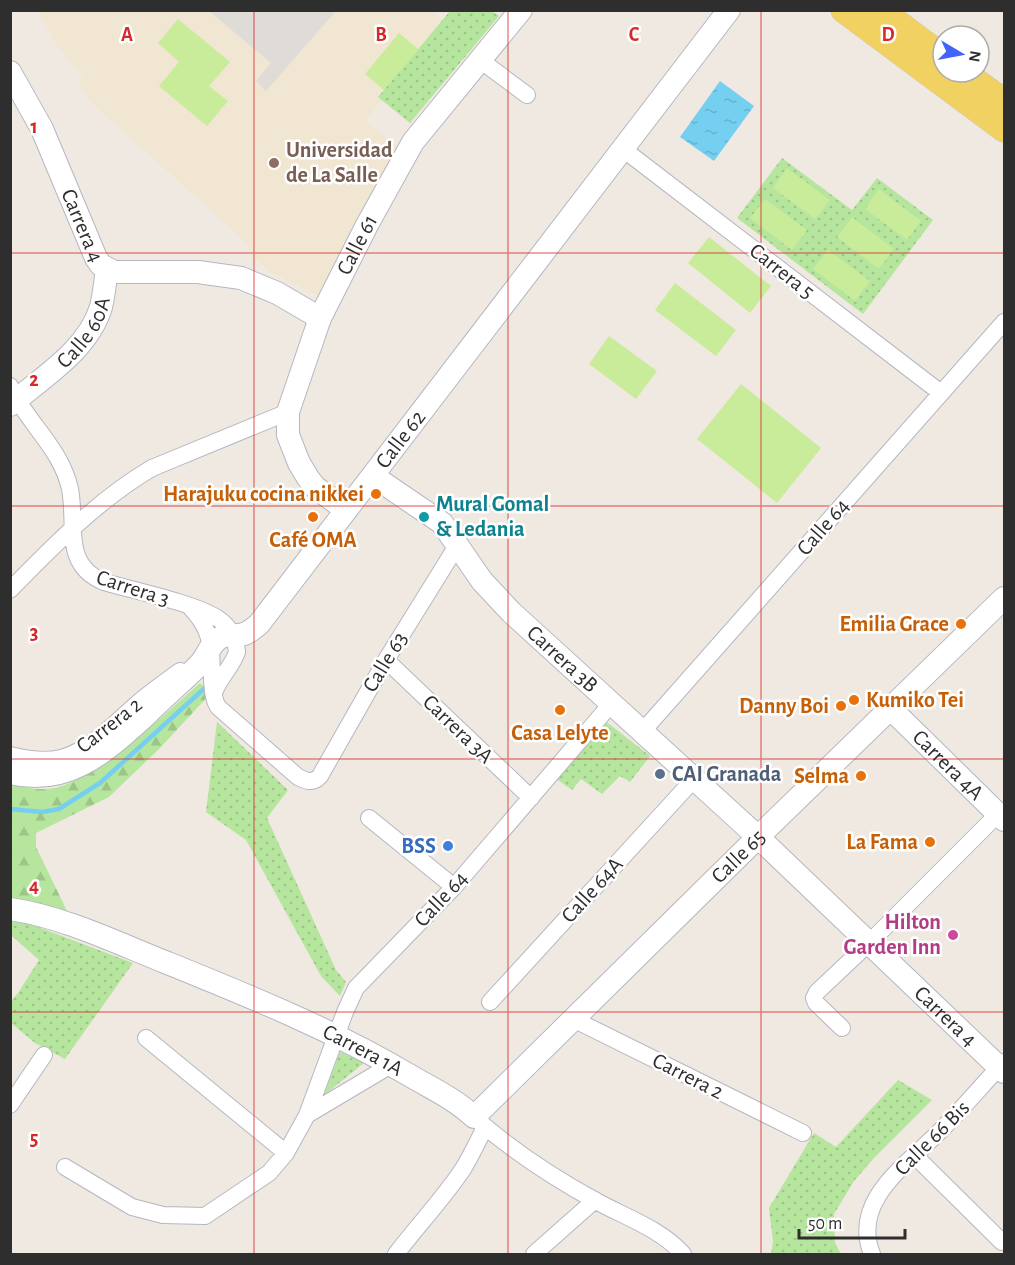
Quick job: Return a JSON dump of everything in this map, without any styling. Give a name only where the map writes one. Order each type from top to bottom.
[{"type":"main road","points":[[844,10],[997,100]]},
{"type":"main road","points":[[880,10],[931,48]]},
{"type":"main road","points":[[978,84],[997,100],[1005,129]]},
{"type":"street","name":"Calle 62","points":[[10,773],[35,777],[62,773],[86,763],[119,739],[205,656],[222,636],[243,635],[259,624],[729,10]]},
{"type":"street","name":"Calle 61","points":[[346,510],[315,487],[303,471],[288,435],[288,412],[320,318],[367,225],[413,142],[519,11]]},
{"type":"street","points":[[480,60],[527,95]]},
{"type":"street","name":"Carrera 4","points":[[10,72],[42,129],[96,258],[107,270],[124,273],[198,272],[241,278],[277,293],[320,318]]},
{"type":"street","name":"Carrera 5","points":[[623,149],[941,393]]},
{"type":"street","name":"Calle 60A","points":[[13,397],[62,362],[87,336],[101,307],[107,270]]},
{"type":"street","name":"Calle 64","points":[[642,732],[1005,322]]},
{"type":"street","points":[[13,397],[51,445],[64,470],[70,489],[73,529]]},
{"type":"street","points":[[10,590],[112,495],[152,468],[288,412]]},
{"type":"street","name":"Carrera 3B","points":[[373,476],[442,523],[493,594],[758,837]]},
{"type":"street","name":"Carrera 3","points":[[73,529],[75,552],[79,562],[93,578],[190,607],[221,620],[232,635]]},
{"type":"street","name":"Calle 63","points":[[213,695],[218,707],[298,777],[309,782],[314,781],[320,776],[386,660],[458,544]]},
{"type":"street","name":"Calle 65","points":[[396,1254],[465,1166],[479,1122],[573,1018],[1005,598]]},
{"type":"street","name":"Carrera 3","points":[[190,607],[206,626],[210,637],[205,656],[213,695]]},
{"type":"street","points":[[213,695],[237,652],[232,635]]},
{"type":"street","name":"Carrera 2","points":[[10,755],[59,759],[74,753],[89,744],[180,670],[205,656]]},
{"type":"street","name":"Carrera 3A","points":[[386,660],[531,798]]},
{"type":"street","name":"Calle 64","points":[[65,1167],[132,1207],[163,1215],[205,1216],[269,1173],[286,1153],[307,1115],[336,1035],[357,988],[454,887],[611,704]]},
{"type":"street","name":"Carrera 4A","points":[[891,709],[1001,817]]},
{"type":"street","name":"Calle 64A","points":[[490,1002],[694,779]]},
{"type":"street","points":[[842,1028],[819,1007],[814,995],[1001,817]]},
{"type":"street","points":[[369,818],[454,887]]},
{"type":"street","name":"Carrera 4","points":[[758,837],[1003,1067]]},
{"type":"street","name":"Carrera 1A","points":[[10,909],[28,912],[89,931],[276,1006],[336,1035],[457,1103],[506,1145],[595,1200],[660,1235],[683,1254]]},
{"type":"street","name":"Carrera 2","points":[[573,1018],[803,1133]]},
{"type":"street","points":[[146,1038],[286,1153]]},
{"type":"street","points":[[10,1105],[44,1055]]},
{"type":"street","points":[[307,1115],[391,1065]]},
{"type":"street","name":"Calle 66 Bis","points":[[872,1254],[867,1234],[868,1219],[873,1203],[883,1187],[1003,1067]]},
{"type":"street","points":[[914,1155],[1002,1242]]},
{"type":"street","points":[[534,1254],[595,1200]]},
{"type":"shaded area","name":"Universidad de La Salle","points":[[432,10],[442,19],[378,96],[382,100],[365,121],[400,148],[325,299],[272,273],[260,263],[253,256],[246,242],[93,104],[78,81],[83,76],[57,46],[38,11]]},
{"type":"shaded area","points":[[209,11],[336,11],[266,91],[256,81],[271,63]]},
{"type":"green space","points":[[450,11],[492,11],[499,16],[410,123],[378,97]]},
{"type":"green space","points":[[178,19],[230,62],[209,86],[228,101],[207,126],[159,86],[179,62],[158,43]]},
{"type":"green space","points":[[399,33],[418,49],[384,90],[365,74]]},
{"type":"green space","points":[[782,158],[852,210],[877,178],[933,220],[863,314],[737,218]]},
{"type":"green space","points":[[787,168],[830,200],[815,219],[773,188]]},
{"type":"green space","points":[[879,189],[921,221],[907,240],[865,209]]},
{"type":"green space","points":[[765,199],[807,230],[792,250],[750,218]]},
{"type":"green space","points":[[852,217],[894,249],[879,269],[837,237]]},
{"type":"green space","points":[[709,237],[771,286],[750,313],[688,263]]},
{"type":"green space","points":[[828,250],[870,281],[855,301],[813,269]]},
{"type":"green space","points":[[675,283],[736,330],[716,356],[655,310]]},
{"type":"green space","points":[[609,336],[657,371],[636,399],[589,364]]},
{"type":"green space","points":[[741,384],[821,448],[777,503],[697,439]]},
{"type":"green space","points":[[200,683],[211,693],[159,749],[109,797],[36,833],[36,847],[68,913],[11,899],[11,785],[47,789],[64,785],[84,776],[127,746]]},
{"type":"green space","points":[[604,720],[650,756],[630,782],[620,776],[602,794],[581,779],[572,790],[552,776]]},
{"type":"green space","points":[[217,722],[288,790],[267,818],[336,970],[346,982],[340,996],[321,976],[246,840],[206,812]]},
{"type":"green space","points":[[17,919],[133,963],[65,1059],[35,1043],[11,1023],[11,1001],[39,960],[11,935],[11,923]]},
{"type":"green space","points":[[340,1052],[364,1063],[324,1095]]},
{"type":"green space","points":[[898,1080],[932,1100],[854,1181],[834,1214],[835,1243],[841,1254],[771,1254],[773,1241],[769,1208],[814,1133],[836,1147]]},
{"type":"water","points":[[720,81],[754,106],[714,161],[680,137]]},
{"type":"waterway","points":[[10,809],[42,812],[59,809],[100,783],[207,686]]},
{"type":"place","name":"Universidad de La Salle","points":[[274,163]]},
{"type":"place","name":"Harajuku cocina nikkei","points":[[376,494]]},
{"type":"place","name":"Café OMA","points":[[313,517]]},
{"type":"place","name":"Mural Gomal & Ledania","points":[[424,517]]},
{"type":"place","name":"Emilia Grace","points":[[961,624]]},
{"type":"place","name":"Kumiko Tei","points":[[854,700]]},
{"type":"place","name":"Danny Boi","points":[[841,706]]},
{"type":"place","name":"Casa Lelyte","points":[[560,710]]},
{"type":"place","name":"CAI Granada","points":[[660,774]]},
{"type":"place","name":"Selma","points":[[861,776]]},
{"type":"place","name":"La Fama","points":[[930,842]]},
{"type":"place","name":"BSS","points":[[448,846]]},
{"type":"place","name":"Hilton Garden Inn","points":[[953,935]]}]
